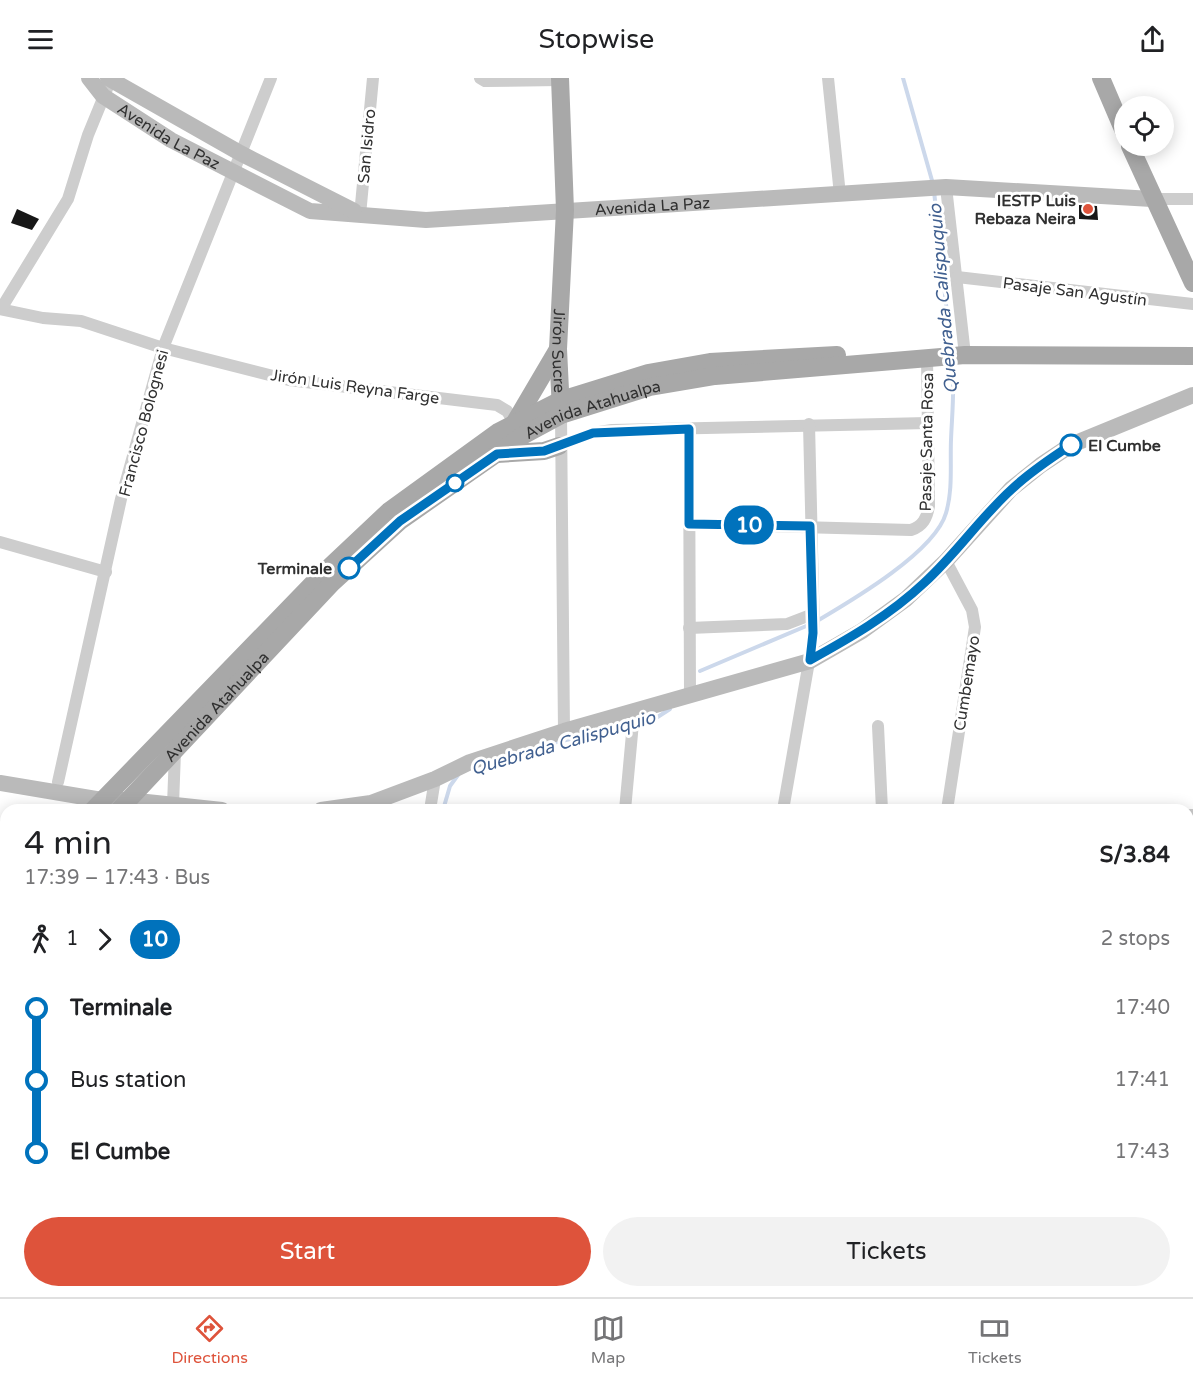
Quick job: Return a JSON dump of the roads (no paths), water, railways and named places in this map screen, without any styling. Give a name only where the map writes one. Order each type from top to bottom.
[{"type":"main road","points":[[1101,78],[1114,108]]},
{"type":"main road","name":"Jirón Sucre","points":[[560,79],[565,210],[558,349],[561,407]]},
{"type":"main road","points":[[1134,156],[1152,199],[1193,283]]},
{"type":"main road","points":[[518,429],[558,349]]},
{"type":"main road","name":"Avenida Atahualpa","points":[[102,800],[321,575],[389,512],[463,456],[561,407],[676,381],[917,361],[950,356],[1193,356]]},
{"type":"main road","name":"Avenida Atahualpa","points":[[125,804],[333,583],[400,521],[497,454],[518,429]]},
{"type":"main road","points":[[497,454],[544,451],[559,446]]},
{"type":"street","name":"Avenida La Paz","points":[[89,78],[104,96],[171,140],[310,211],[426,220],[944,187],[1152,199]]},
{"type":"street","name":"Francisco Bolognesi","points":[[58,782],[122,499],[163,348],[271,78]]},
{"type":"street","name":"San Isidro","points":[[360,215],[373,78]]},
{"type":"street","points":[[480,78],[485,81],[560,79]]},
{"type":"street","points":[[828,78],[840,195]]},
{"type":"street","name":"Avenida La Paz","points":[[109,79],[240,153],[360,215]]},
{"type":"street","points":[[1,309],[68,199],[109,79]]},
{"type":"street","name":"Pasaje Santa Rosa","points":[[810,526],[911,530],[920,526],[927,516],[928,423],[950,356],[957,277],[944,187]]},
{"type":"street","points":[[1152,199],[1193,200]]},
{"type":"street","name":"Pasaje San Agustín","points":[[957,277],[1193,304]]},
{"type":"street","name":"Jirón Luis Reyna Farge","points":[[1,309],[43,318],[81,321],[163,348],[289,380],[497,405],[507,411],[518,429]]},
{"type":"street","points":[[364,804],[435,779],[470,762],[564,731],[634,716],[690,695],[810,660],[862,632],[906,599],[946,561],[1011,489],[1041,465],[1071,445],[1193,394]]},
{"type":"street","name":"Jirón Sucre","points":[[561,407],[559,446],[564,567],[564,731]]},
{"type":"street","name":"Avenida Atahualpa","points":[[559,446],[593,433],[809,424],[928,423]]},
{"type":"street","points":[[784,804],[813,633],[809,424]]},
{"type":"street","points":[[689,429],[690,695]]},
{"type":"street","points":[[689,524],[810,526]]},
{"type":"street","points":[[0,542],[106,572]]},
{"type":"street","name":"Cumbemayo","points":[[946,561],[972,610],[975,627],[948,804]]},
{"type":"street","points":[[689,628],[787,624],[813,614]]},
{"type":"street","points":[[626,804],[634,716]]},
{"type":"street","points":[[878,726],[882,804]]},
{"type":"street","points":[[173,804],[175,752]]},
{"type":"street","points":[[0,772],[58,782],[102,800]]},
{"type":"street","points":[[431,804],[435,779]]},
{"type":"street","points":[[0,783],[120,804]]},
{"type":"waterway","name":"Quebrada Calispuquio","points":[[903,78],[933,184]]},
{"type":"waterway","name":"Quebrada Calispuquio","points":[[934,191],[951,351]]},
{"type":"waterway","name":"Quebrada Calispuquio","points":[[817,621],[890,574],[926,544],[939,528],[946,513],[950,486],[952,362]]},
{"type":"waterway","name":"Quebrada Calispuquio","points":[[700,671],[811,624]]},
{"type":"waterway","name":"Quebrada Calispuquio","points":[[553,743],[653,720],[670,709]]},
{"type":"waterway","name":"Quebrada Calispuquio","points":[[445,804],[450,786],[458,775]]},
{"type":"place","name":"IESTP Luis Rebaza Neira","points":[[1088,209]]},
{"type":"place","name":"El Cumbe","points":[[1071,445]]},
{"type":"place","name":"Terminale","points":[[349,568]]}]
